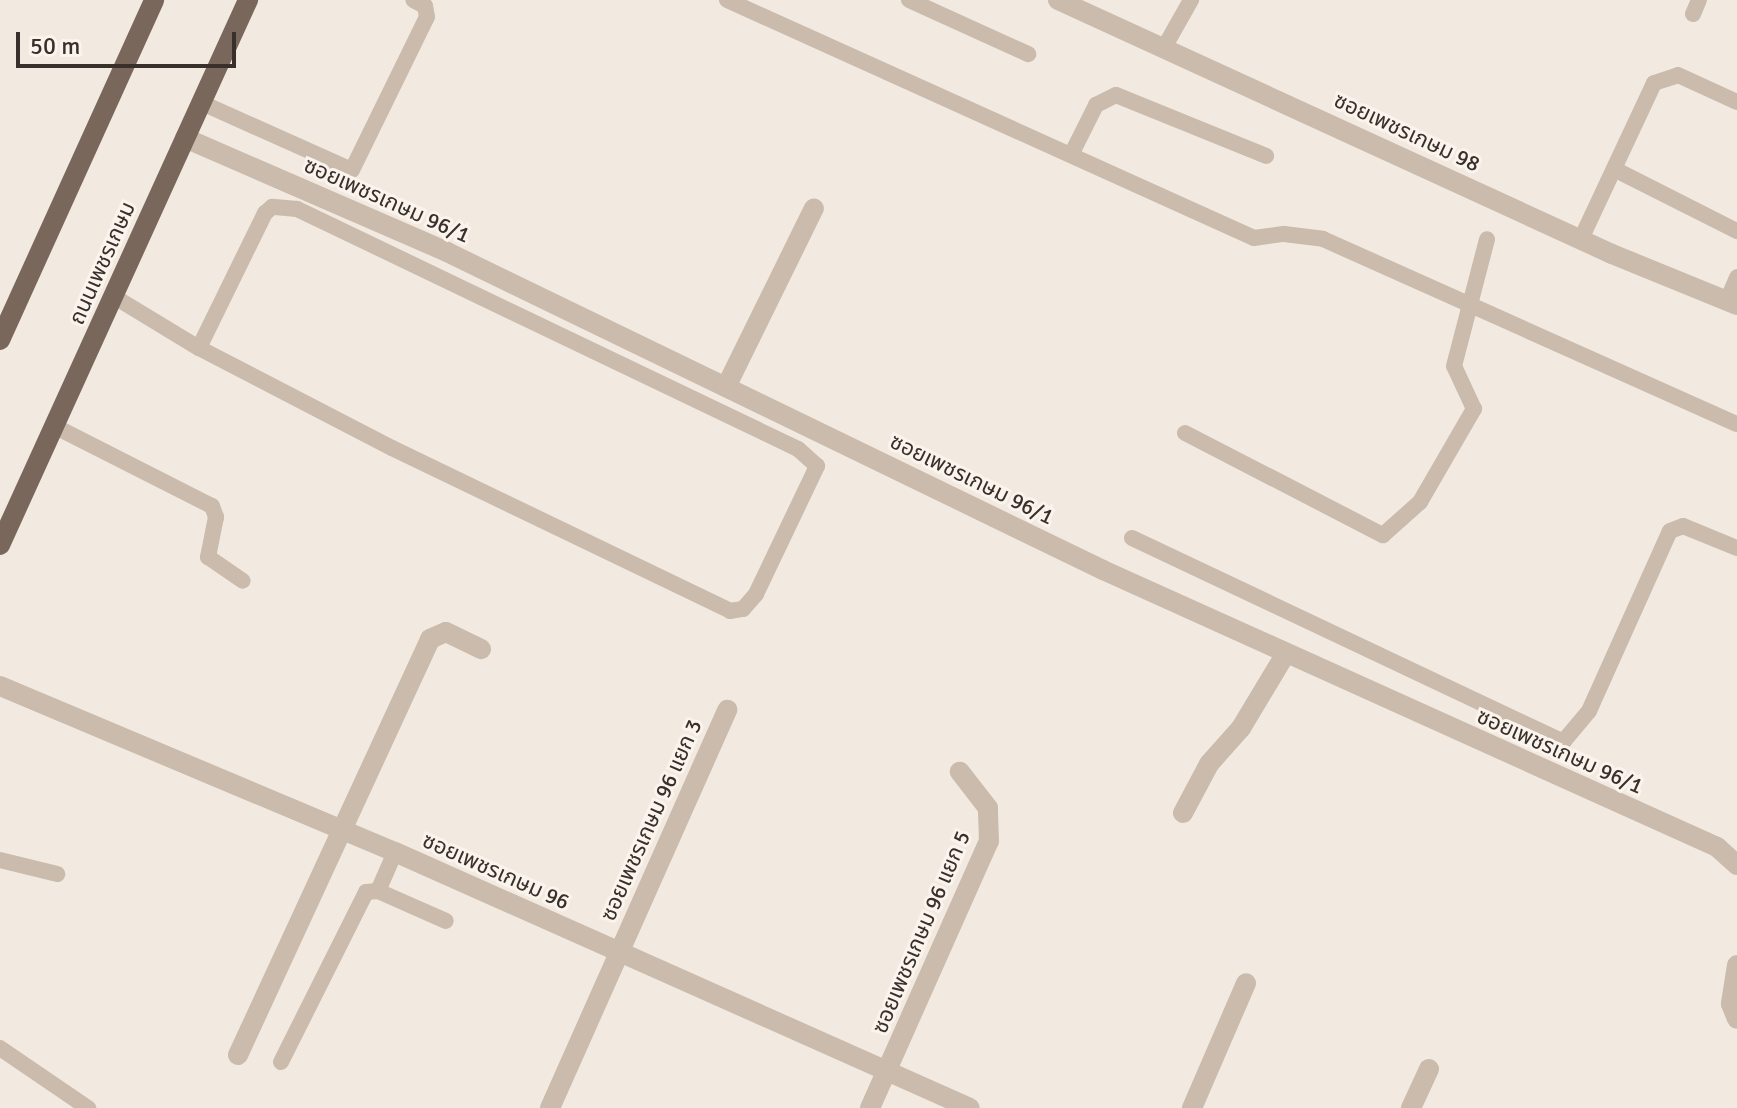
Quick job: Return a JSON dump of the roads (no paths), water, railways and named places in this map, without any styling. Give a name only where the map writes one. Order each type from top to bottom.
[{"type":"main road","points":[[0,340],[154,0]]},
{"type":"main road","name":"ถนนเพชรเกษม","points":[[0,545],[248,0]]},
{"type":"street","name":"ซอยเพชรเกษม 98","points":[[1058,0],[1165,46],[1581,239],[1732,303]]},
{"type":"street","name":"ซอยเพชรเกษม 96/1","points":[[185,138],[447,252],[1286,653],[1717,847],[1736,862]]},
{"type":"street","points":[[726,387],[814,208]]},
{"type":"street","points":[[238,1055],[430,639],[446,632],[481,649]]},
{"type":"street","points":[[1183,813],[1209,764],[1241,728],[1286,653]]},
{"type":"street","name":"ซอยเพชรเกษม 96","points":[[0,686],[395,852],[970,1108]]},
{"type":"street","name":"ซอยเพชรเกษม 96 แยก 3","points":[[550,1108],[727,710]]},
{"type":"street","name":"ซอยเพชรเกษม 96 แยก 5","points":[[870,1108],[989,841],[988,808],[960,772]]},
{"type":"street","points":[[1737,965],[1731,1004],[1737,1019]]},
{"type":"street","points":[[1192,1108],[1246,983]]},
{"type":"street","points":[[1411,1108],[1429,1069]]},
{"type":"lane","points":[[202,103],[352,170],[427,17],[425,6],[413,0]]},
{"type":"lane","points":[[727,0],[1072,153],[1254,238],[1284,234],[1323,239],[1471,308],[1737,424]]},
{"type":"lane","points":[[909,0],[1028,54]]},
{"type":"lane","points":[[1165,46],[1191,0]]},
{"type":"lane","points":[[1581,239],[1651,88],[1664,77],[1688,77],[1737,102]]},
{"type":"lane","points":[[1072,153],[1096,105],[1116,95],[1266,156]]},
{"type":"lane","points":[[1614,169],[1737,231]]},
{"type":"lane","points":[[113,296],[199,348],[730,611],[743,609],[756,594],[817,466],[798,449],[297,209],[272,207],[265,213],[199,348]]},
{"type":"lane","points":[[1185,433],[1383,535],[1420,502],[1474,409],[1454,366],[1487,239]]},
{"type":"lane","points":[[1732,303],[1737,277]]},
{"type":"lane","points":[[54,426],[212,506],[216,517],[208,557],[243,581]]},
{"type":"lane","points":[[1132,538],[1563,742],[1589,711],[1670,531],[1683,526],[1737,548]]},
{"type":"lane","points":[[281,1062],[361,898],[378,891],[395,852]]},
{"type":"lane","points":[[0,860],[57,874]]},
{"type":"lane","points":[[378,891],[446,921]]},
{"type":"lane","points":[[0,1048],[88,1108]]}]
